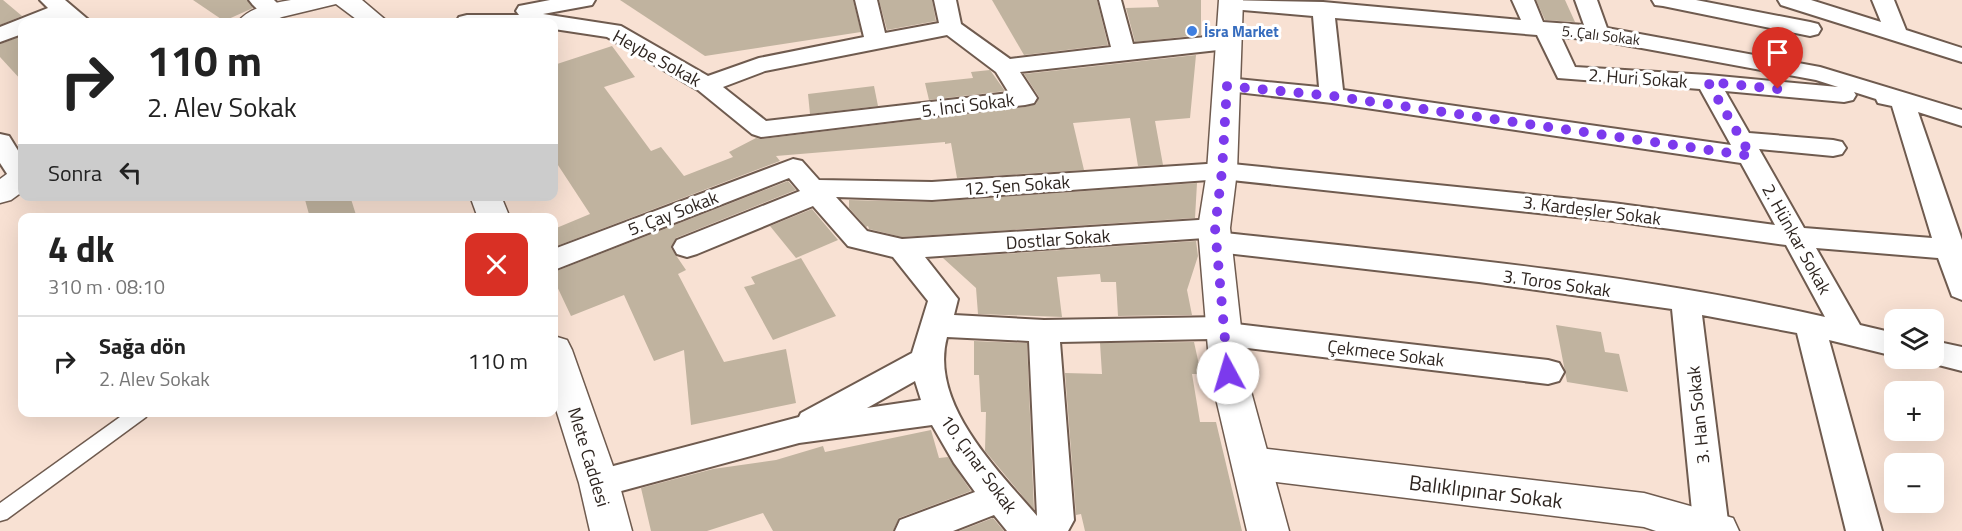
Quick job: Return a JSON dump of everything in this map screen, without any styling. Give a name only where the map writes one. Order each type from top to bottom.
[{"type":"main road","points":[[257,18],[277,4],[327,0]]},
{"type":"main road","points":[[345,0],[370,18]]},
{"type":"main road","points":[[1231,2],[1227,42],[1222,171],[1216,235],[1228,373],[1268,531]]},
{"type":"main road","points":[[0,193],[18,181]]},
{"type":"main road","name":"Mete Caddesi","points":[[558,362],[599,483],[611,531]]},
{"type":"main road","name":"Balıklıpınar Sokak","points":[[1251,463],[1644,510],[1715,530]]},
{"type":"street","points":[[491,18],[584,0]]},
{"type":"street","points":[[866,0],[876,42]]},
{"type":"street","points":[[945,0],[951,27],[1005,67]]},
{"type":"street","points":[[1110,0],[1124,52]]},
{"type":"street","points":[[1522,0],[1540,28]]},
{"type":"street","points":[[1586,0],[1598,33]]},
{"type":"street","points":[[1663,0],[1810,29]]},
{"type":"street","points":[[1789,0],[1826,6],[1962,55]]},
{"type":"street","points":[[1883,0],[1896,33]]},
{"type":"street","name":"5. Çalı Sokak","points":[[1231,2],[1598,33],[1820,74],[1962,118]]},
{"type":"street","points":[[1323,9],[1332,96]]},
{"type":"street","points":[[44,18],[65,11]]},
{"type":"street","name":"Heybe Sokak","points":[[558,23],[613,31],[706,85],[761,129]]},
{"type":"street","points":[[706,85],[759,65],[951,27]]},
{"type":"street","points":[[0,35],[18,28]]},
{"type":"street","name":"2. Huri Sokak","points":[[1540,28],[1566,73],[1708,82],[1902,99]]},
{"type":"street","name":"5. İnci Sokak","points":[[761,129],[1025,98],[1005,67],[1227,42]]},
{"type":"street","name":"2. Hünkar Sokak","points":[[1708,82],[1850,334]]},
{"type":"street","points":[[1227,86],[1332,96],[1746,148],[1833,148]]},
{"type":"street","points":[[1902,99],[1955,249],[1962,289]]},
{"type":"street","points":[[0,142],[18,171]]},
{"type":"street","name":"12. Şen Sokak","points":[[687,247],[807,183],[932,191],[1222,171]]},
{"type":"street","name":"3. Kardeşler Sokak","points":[[1222,171],[1613,212],[1796,237],[1955,249]]},
{"type":"street","points":[[807,183],[858,239],[902,249]]},
{"type":"street","name":"5. Çay Sokak","points":[[558,259],[807,183]]},
{"type":"street","name":"Dostlar Sokak","points":[[902,249],[1216,235]]},
{"type":"street","name":"3. Toros Sokak","points":[[1216,235],[1686,301],[1810,325],[1884,342]]},
{"type":"street","name":"10. Çınar Sokak","points":[[902,249],[943,299],[927,360],[939,411],[984,478],[1028,531]]},
{"type":"street","name":"3. Han Sokak","points":[[1686,301],[1715,530]]},
{"type":"street","points":[[937,325],[1044,331],[1223,331]]},
{"type":"street","points":[[1810,325],[1864,531]]},
{"type":"street","points":[[1044,331],[1056,520],[1047,531]]},
{"type":"street","name":"Çekmece Sokak","points":[[1223,331],[1548,372]]},
{"type":"street","points":[[1944,356],[1962,360]]},
{"type":"street","points":[[799,430],[927,360]]},
{"type":"street","points":[[599,483],[799,430],[939,411]]},
{"type":"street","points":[[930,528],[1000,497]]},
{"type":"lane","points":[[0,513],[133,417]]},
{"type":"building","points":[[0,0],[3,0],[22,16],[0,25]]},
{"type":"building","points":[[193,0],[247,0],[253,8],[231,18],[220,18]]},
{"type":"building","points":[[620,0],[853,0],[861,32],[705,56]]},
{"type":"building","points":[[879,0],[932,0],[936,21],[887,30]]},
{"type":"building","points":[[992,0],[1097,0],[1108,45],[1024,55]]},
{"type":"building","points":[[1157,0],[1201,0],[1201,35],[1135,42],[1126,8],[1159,7]]},
{"type":"building","points":[[1536,0],[1565,0],[1575,22],[1545,20]]},
{"type":"building","points":[[18,37],[18,77],[0,57],[0,44]]},
{"type":"building","points":[[612,46],[635,77],[604,87],[651,151],[661,147],[684,176],[733,157],[729,152],[756,138],[1036,104],[1039,97],[1024,74],[1196,55],[1190,118],[1155,121],[1163,165],[1138,166],[1130,118],[1073,123],[1084,170],[957,178],[951,143],[945,144],[945,142],[776,156],[780,161],[558,245],[558,227],[590,214],[558,165],[558,64]]},
{"type":"building","points":[[990,70],[1005,91],[929,100],[925,83],[973,78],[971,72]]},
{"type":"building","points":[[874,86],[878,106],[810,114],[808,94]]},
{"type":"building","points":[[788,181],[796,190],[676,238],[671,248],[686,270],[678,274],[724,362],[786,349],[796,403],[691,425],[684,350],[654,361],[624,295],[571,316],[558,288],[558,270]]},
{"type":"building","points":[[1197,183],[1195,218],[902,237],[869,229],[849,208],[849,200],[932,202]]},
{"type":"building","points":[[305,201],[352,201],[355,213],[309,213]]},
{"type":"building","points":[[812,209],[838,240],[796,258],[770,226]]},
{"type":"building","points":[[1196,241],[1198,256],[1187,290],[1192,315],[1118,316],[1116,282],[1101,282],[1100,274],[1057,277],[1062,317],[978,314],[976,288],[943,258]]},
{"type":"building","points":[[801,258],[836,316],[773,340],[744,287],[755,284],[751,277]]},
{"type":"building","points":[[1556,325],[1601,332],[1605,352],[1619,354],[1628,392],[1567,382]]},
{"type":"building","points":[[974,341],[1027,343],[1034,510],[985,451],[986,412],[981,412],[979,375],[974,375]]},
{"type":"building","points":[[1194,342],[1201,374],[1192,374],[1200,422],[1216,422],[1242,531],[1085,531],[1081,514],[1076,515],[1065,373],[1102,374],[1100,343]]},
{"type":"building","points":[[931,430],[939,458],[948,457],[971,491],[899,518],[893,531],[773,531],[763,513],[707,531],[651,531],[641,488],[713,469],[776,460],[823,446],[825,452]]},
{"type":"building","points":[[993,518],[1004,531],[959,531]]},
{"type":"place","name":"İsra Market","points":[[1192,31]]},
{"type":"route","points":[[1228,373],[1215,228],[1222,171],[1227,86],[1332,96],[1751,156],[1708,82],[1778,89]]}]
